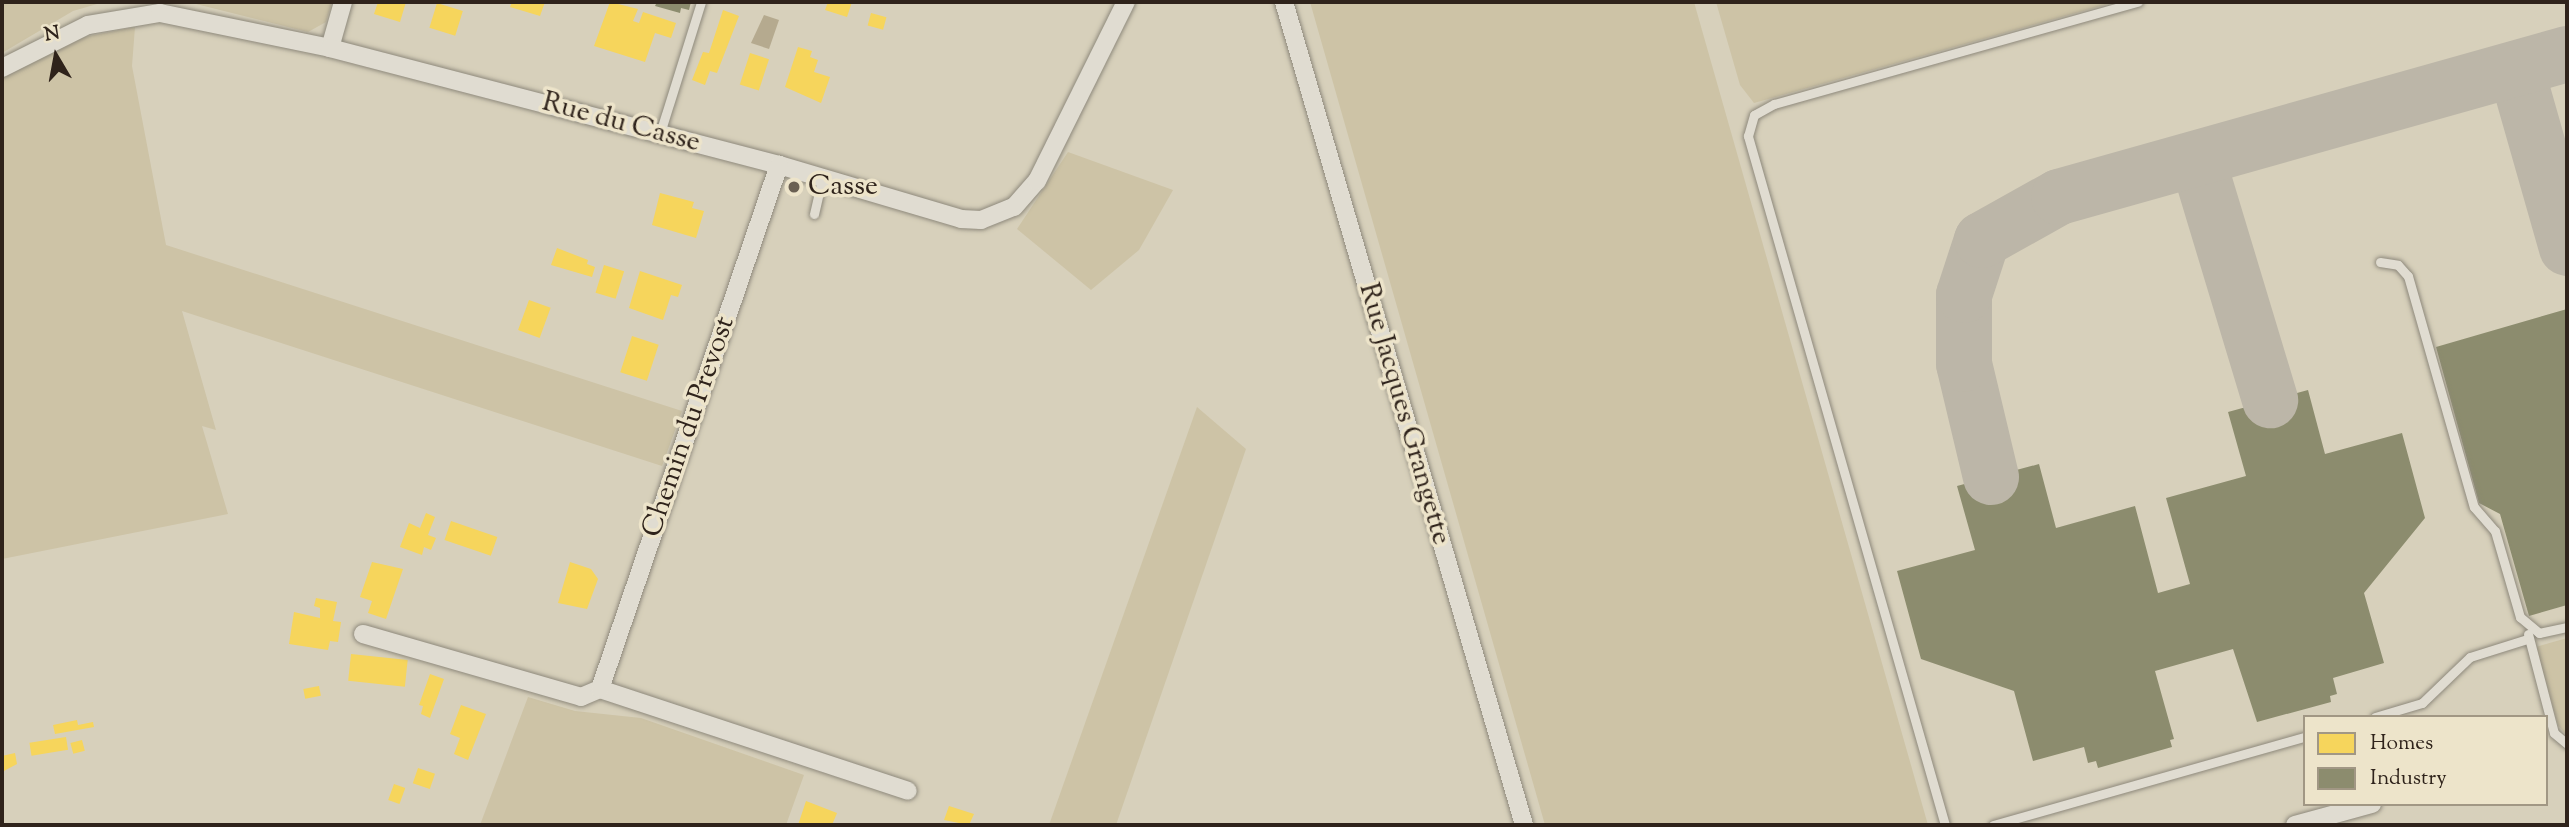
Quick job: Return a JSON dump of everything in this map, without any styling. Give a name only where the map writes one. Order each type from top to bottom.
[{"type":"street","points":[[330,48],[343,2]]},
{"type":"street","name":"Rue du Casse","points":[[2,68],[88,25],[136,8],[330,48],[779,165],[961,219],[981,220],[1014,207],[1037,181],[1126,2]]},
{"type":"street","name":"Rue Jacques Grangette","points":[[1284,2],[1524,825]]},
{"type":"street","name":"Chemin du Prevost","points":[[600,689],[779,165]]},
{"type":"street","points":[[363,634],[581,697],[600,689],[908,791]]},
{"type":"street","points":[[2295,825],[2365,806]]},
{"type":"lane","points":[[660,133],[701,2]]},
{"type":"lane","points":[[1945,825],[1748,136],[1754,115],[1774,104],[2138,2]]},
{"type":"lane","points":[[814,214],[822,178]]},
{"type":"lane","points":[[2380,262],[2398,265],[2408,276],[2474,507],[2495,531],[2520,617],[2528,634],[2554,733],[2567,744]]},
{"type":"lane","points":[[2382,715],[2422,703],[2470,657],[2528,634],[2567,626]]},
{"type":"lane","points":[[1993,825],[2303,738]]},
{"type":"shaded area","points":[[2,2],[104,2],[73,11],[2,53]]},
{"type":"shaded area","points":[[188,2],[332,2],[326,22],[308,32]]},
{"type":"shaded area","points":[[1310,2],[1694,2],[1928,825],[1545,825]]},
{"type":"shaded area","points":[[1716,2],[2115,2],[1754,103],[1740,85]]},
{"type":"shaded area","points":[[764,15],[779,20],[769,49],[751,43]]},
{"type":"shaded area","points":[[135,27],[132,66],[166,245],[682,411],[662,466],[182,311],[216,430],[202,426],[228,514],[2,559],[2,78],[79,38]]},
{"type":"shaded area","points":[[1068,152],[1173,190],[1139,250],[1091,290],[1017,229]]},
{"type":"shaded area","points":[[1197,407],[1246,449],[1116,825],[1049,825]]},
{"type":"shaded area","points":[[2567,638],[2567,736],[2558,725],[2536,647]]},
{"type":"shaded area","points":[[528,697],[575,711],[641,718],[804,775],[786,825],[480,825]]},
{"type":"building: Homes","points":[[378,2],[406,2],[400,22],[374,14]]},
{"type":"building: Homes","points":[[512,2],[545,2],[540,16],[510,7]]},
{"type":"building: Homes","points":[[610,2],[638,9],[633,21],[639,23],[643,12],[676,23],[671,38],[655,33],[645,62],[594,46]]},
{"type":"building: Homes","points":[[828,2],[852,2],[847,17],[825,10]]},
{"type":"building: Homes","points":[[437,3],[463,11],[455,36],[429,28]]},
{"type":"building: Homes","points":[[723,10],[739,16],[717,73],[710,71],[705,85],[692,80],[703,52],[709,53]]},
{"type":"building: Homes","points":[[871,13],[886,17],[883,30],[868,26]]},
{"type":"building: Homes","points":[[798,47],[812,51],[810,57],[818,60],[814,72],[830,77],[821,103],[785,87]]},
{"type":"building: Homes","points":[[750,53],[769,59],[759,91],[740,84]]},
{"type":"building: Homes","points":[[660,193],[694,202],[692,208],[704,211],[696,238],[652,225]]},
{"type":"building: Homes","points":[[557,248],[588,260],[587,264],[595,267],[592,277],[551,265]]},
{"type":"building: Homes","points":[[604,265],[624,271],[616,299],[596,293]]},
{"type":"building: Homes","points":[[640,271],[682,285],[678,297],[671,295],[663,320],[629,308]]},
{"type":"building: Homes","points":[[529,300],[551,308],[540,338],[518,330]]},
{"type":"building: Homes","points":[[632,336],[659,345],[647,381],[620,372]]},
{"type":"building: Homes","points":[[426,513],[435,517],[428,535],[436,538],[431,550],[424,547],[422,555],[400,547],[409,523],[420,528]]},
{"type":"building: Homes","points":[[451,521],[497,537],[491,556],[444,540]]},
{"type":"building: Homes","points":[[372,562],[403,569],[386,619],[368,613],[372,601],[360,597]]},
{"type":"building: Homes","points":[[570,562],[591,569],[598,579],[587,609],[558,603]]},
{"type":"building: Homes","points":[[316,598],[337,602],[333,621],[341,622],[338,642],[330,641],[328,650],[289,644],[294,612],[320,618],[320,608],[314,606]]},
{"type":"building: Homes","points":[[351,654],[408,660],[405,687],[348,681]]},
{"type":"building: Homes","points":[[430,674],[444,679],[430,718],[421,714],[423,706],[419,705]]},
{"type":"building: Homes","points":[[319,686],[321,696],[305,699],[303,689]]},
{"type":"building: Homes","points":[[461,705],[486,714],[468,760],[454,754],[460,738],[450,734]]},
{"type":"building: Homes","points":[[77,720],[78,725],[93,722],[94,727],[55,734],[53,725]]},
{"type":"building: Homes","points":[[66,737],[68,750],[31,756],[29,743]]},
{"type":"building: Homes","points":[[82,740],[85,751],[73,754],[70,743]]},
{"type":"building: Homes","points":[[15,753],[17,764],[2,772],[2,756]]},
{"type":"building: Homes","points":[[418,768],[435,774],[430,789],[413,783]]},
{"type":"building: Homes","points":[[394,784],[405,788],[399,804],[388,800]]},
{"type":"building: Homes","points":[[806,801],[837,813],[832,825],[798,825]]},
{"type":"building: Homes","points":[[949,806],[974,814],[969,825],[944,820]]},
{"type":"building: Industry","points":[[657,2],[691,2],[689,10],[681,8],[680,13],[655,6]]},
{"type":"building: Industry","points":[[2567,309],[2567,605],[2529,616],[2500,514],[2479,503],[2436,347]]},
{"type":"building: Industry","points":[[2308,390],[2325,454],[2402,433],[2425,518],[2364,593],[2384,663],[2333,678],[2337,694],[2330,696],[2331,702],[2257,722],[2233,649],[2155,671],[2174,739],[2170,740],[2172,747],[2098,768],[2096,761],[2088,763],[2084,747],[2033,761],[2014,691],[1921,659],[1897,571],[1975,550],[1957,486],[2039,464],[2056,528],[2135,506],[2158,593],[2190,584],[2166,498],[2246,476],[2228,412]]},
{"type":"taxiway","points":[[1991,477],[1964,364],[1964,295],[1982,240],[2059,197],[2567,54]]},
{"type":"taxiway","points":[[2516,69],[2567,248]]},
{"type":"taxiway","points":[[2198,161],[2270,400]]},
{"type":"place","name":"Casse","points":[[794,187]]}]
